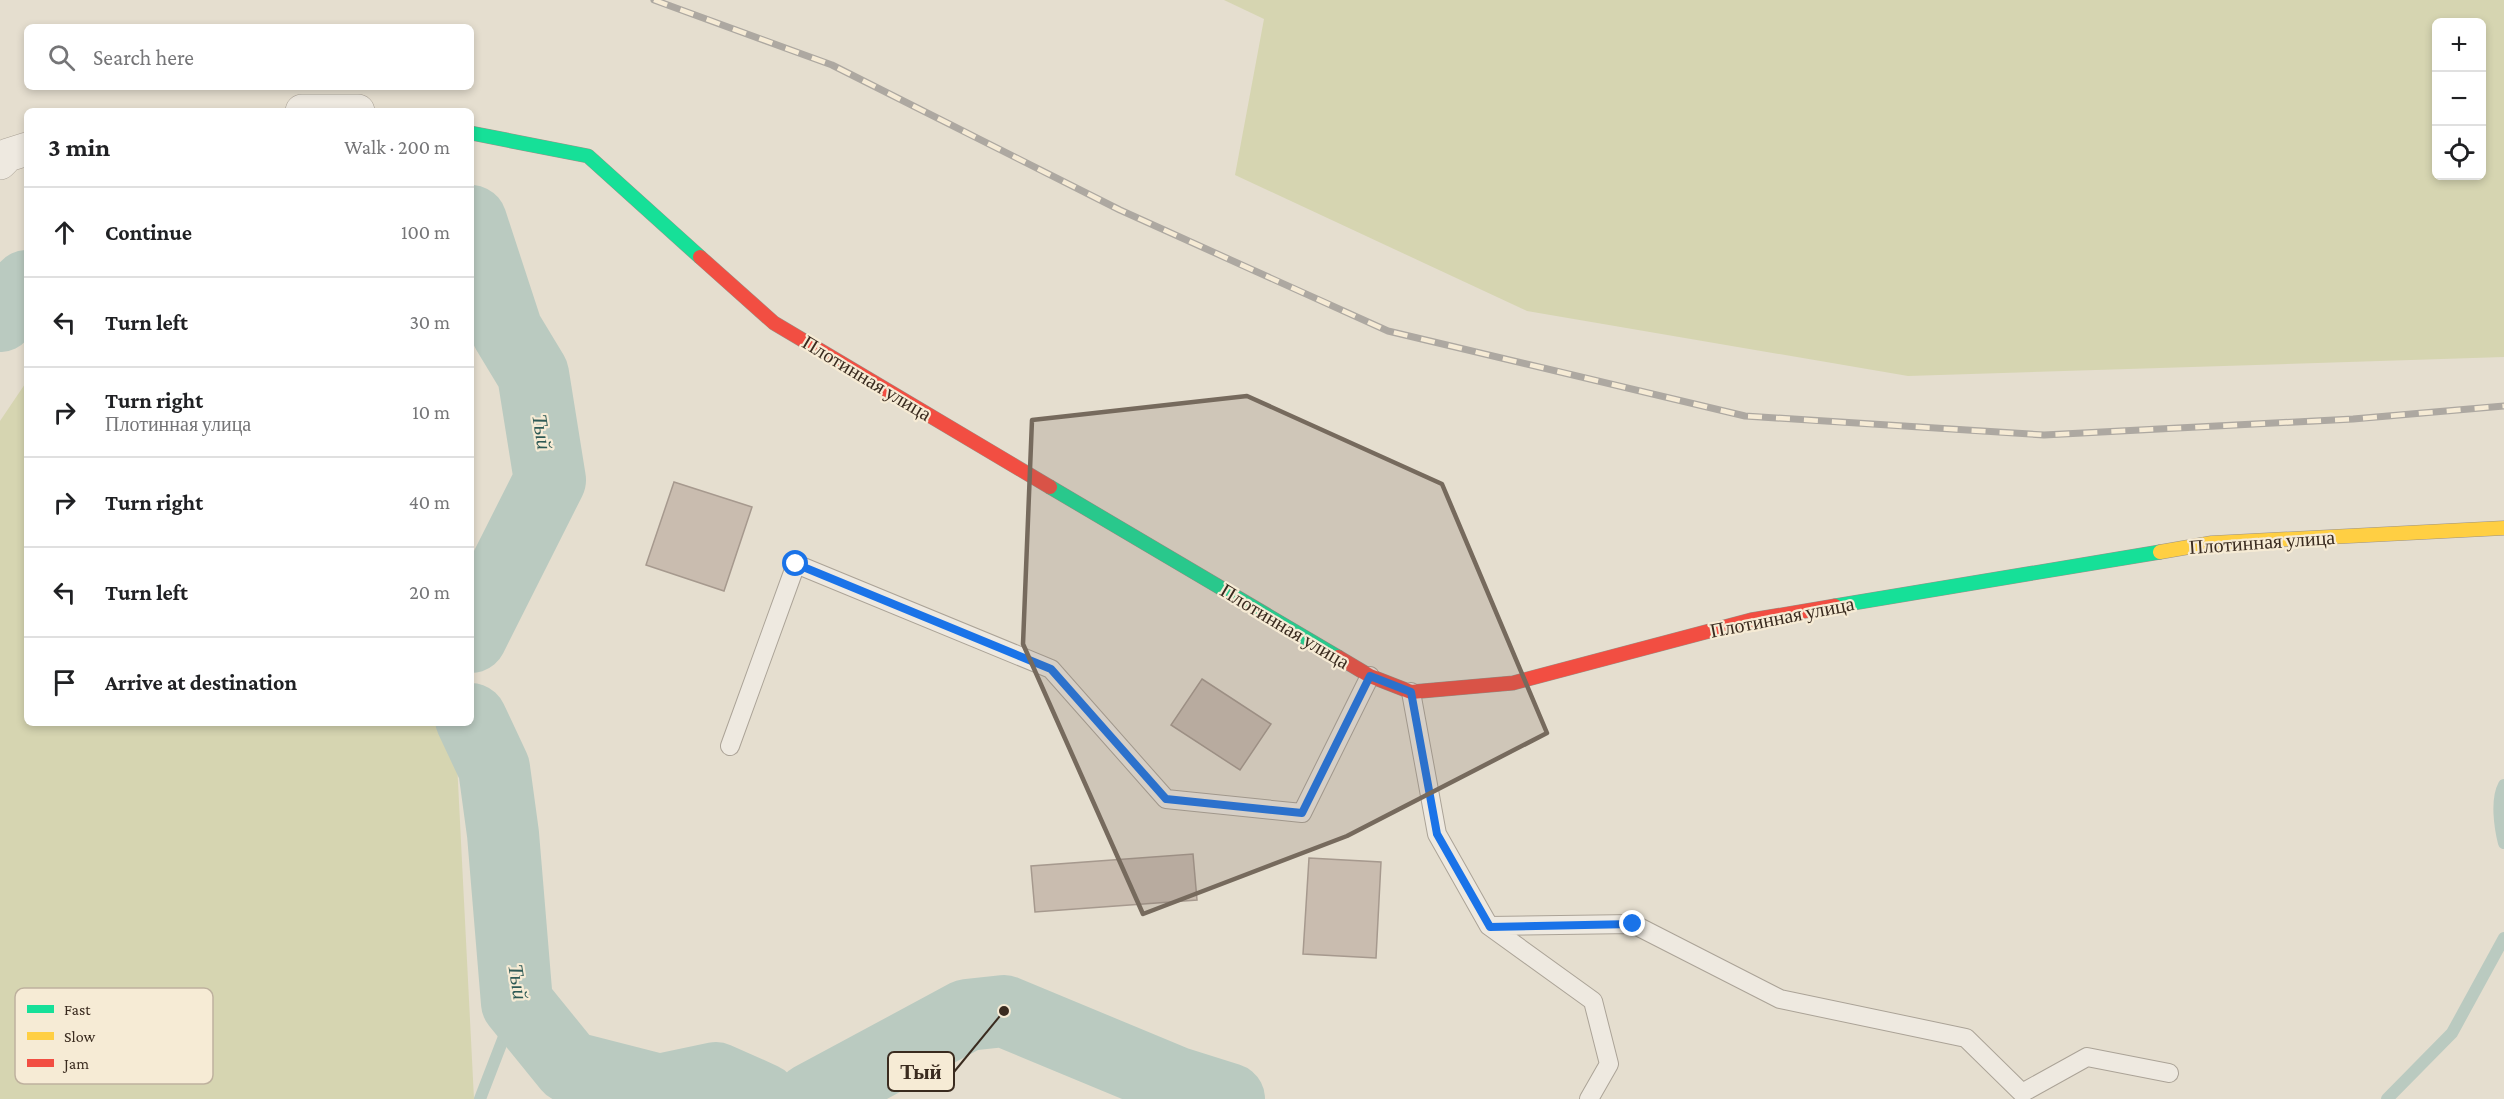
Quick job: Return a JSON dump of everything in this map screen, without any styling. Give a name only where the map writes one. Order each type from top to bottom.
[{"type":"street","name":"Плотинная улица","points":[[474,134],[588,156],[774,323],[1370,676],[1411,692],[1513,684],[1751,620],[2212,543],[2504,528]]},
{"type":"street","points":[[0,163],[8,155],[24,150]]},
{"type":"lane","points":[[730,746],[796,564],[1051,669],[1166,799],[1302,813],[1370,676]]},
{"type":"lane","points":[[1411,692],[1437,834],[1490,927],[1593,1001],[1609,1064],[1589,1099]]},
{"type":"lane","points":[[1490,927],[1633,924],[1780,999],[1966,1038],[2022,1094],[2087,1057],[2169,1073]]},
{"type":"highlighted area","points":[[1247,396],[1442,484],[1547,733],[1347,836],[1143,914],[1023,644],[1032,420]]},
{"type":"green space","points":[[1224,0],[2504,0],[2504,357],[1908,376],[1527,311],[1235,175],[1264,19]]},
{"type":"green space","points":[[24,385],[24,726],[455,726],[474,1099],[0,1099],[0,421]]},
{"type":"building","points":[[674,482],[752,507],[724,591],[646,565]]},
{"type":"building","points":[[1202,679],[1271,724],[1240,770],[1171,725]]},
{"type":"building","points":[[1193,854],[1197,900],[1035,912],[1031,866]]},
{"type":"building","points":[[1309,858],[1381,862],[1376,958],[1303,954]]},
{"type":"waterway","name":"Тый","points":[[474,230],[507,331],[533,374],[550,480],[474,631]]},
{"type":"waterway","name":"Тый","points":[[0,316],[24,289]]},
{"type":"waterway","name":"Тый","points":[[474,725],[494,768],[503,834],[517,1003],[569,1067],[659,1090],[716,1078],[763,1099]]},
{"type":"waterway","points":[[2504,785],[2499,806],[2504,843]]},
{"type":"waterway","points":[[2387,1099],[2452,1033],[2504,938]]},
{"type":"waterway","points":[[480,1099],[517,1003]]},
{"type":"waterway","name":"Тый","points":[[811,1099],[967,1015],[1004,1011],[1175,1082],[1229,1099]]},
{"type":"railway","points":[[654,0],[832,65],[1120,210],[1388,331],[1745,416],[2044,435],[2353,419],[2504,406]]},
{"type":"traffic: fast","points":[[474,134],[588,156],[700,257]]},
{"type":"traffic: fast","points":[[1050,487],[1338,657]]},
{"type":"traffic: fast","points":[[1835,606],[2160,552]]},
{"type":"traffic: slow","points":[[2160,552],[2212,543],[2504,528]]},
{"type":"traffic: jam","points":[[700,257],[774,323],[1050,487]]},
{"type":"traffic: jam","points":[[1338,657],[1370,676],[1411,692],[1513,683],[1751,620],[1835,606]]},
{"type":"place","name":"Тый","points":[[1004,1011]]},
{"type":"route","points":[[796,564],[1051,669],[1166,799],[1302,813],[1370,676],[1411,692],[1437,834],[1490,927],[1633,924]]}]
